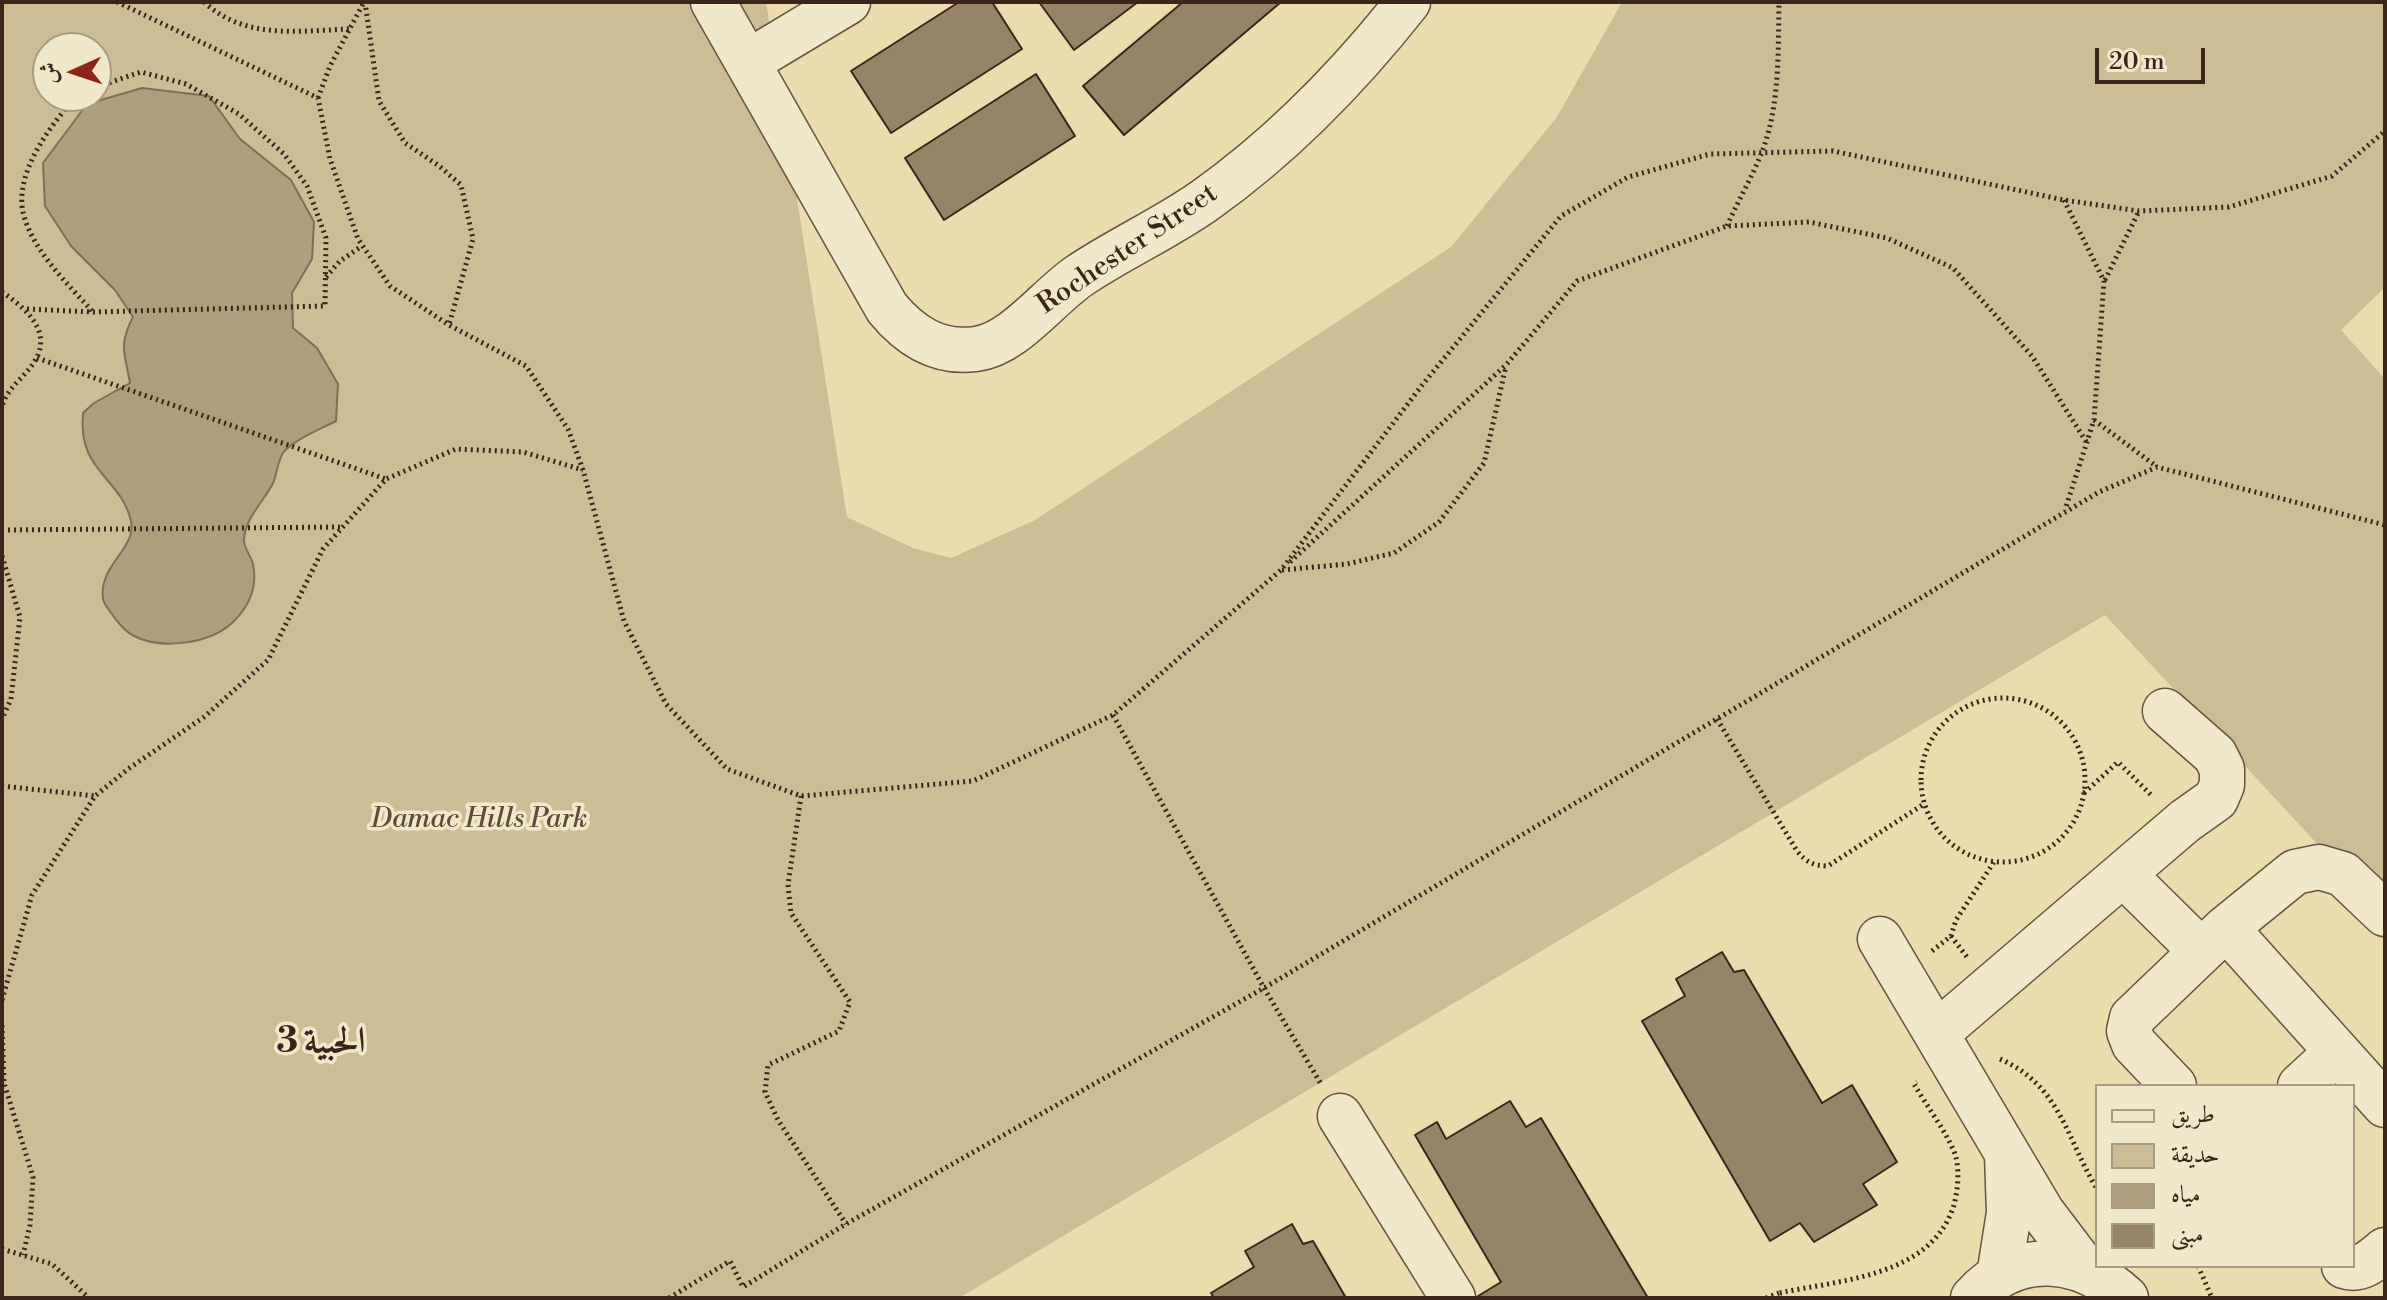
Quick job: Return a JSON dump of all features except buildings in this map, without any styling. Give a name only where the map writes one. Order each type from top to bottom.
[{"type":"street","name":"Rochester Street","points":[[713,2],[887,308],[900,325],[917,338],[957,350],[996,344],[1078,277],[1153,233],[1250,167],[1334,89],[1373,47],[1408,2]]},
{"type":"street","points":[[748,62],[848,2]]},
{"type":"street","points":[[1945,1047],[2124,875],[2185,821],[2216,799],[2222,785],[2222,769],[2215,755],[2178,723]]},
{"type":"street","points":[[2172,1084],[2134,1044],[2129,1031],[2132,1018],[2214,939],[2295,872],[2319,867],[2343,874],[2385,914]]},
{"type":"street","points":[[2124,875],[2214,939],[2337,1052],[2385,1105]]},
{"type":"street","points":[[1891,957],[2042,1212],[2086,1270]]},
{"type":"street","points":[[2302,1084],[2337,1052]]},
{"type":"street","points":[[1340,1116],[1453,1298]]},
{"type":"street","points":[[1986,1287],[2009,1213],[2006,1149]]},
{"type":"street","points":[[2355,1267],[2365,1266],[2385,1250]]},
{"type":"street","points":[[1986,1287],[2027,1265],[2057,1263],[2086,1270],[2109,1283],[2126,1298]]},
{"type":"path","points":[[117,2],[318,98]]},
{"type":"path","points":[[204,2],[227,19],[259,30],[349,29]]},
{"type":"path","points":[[364,2],[330,66],[318,98],[330,159],[358,239],[390,286],[449,325],[526,366],[568,429],[583,470],[624,621],[666,704],[727,769],[801,796],[973,781],[1113,715],[1281,570],[1506,365],[1577,281],[1727,226],[1809,222],[1887,238],[1953,268],[2032,356],[2087,443]]},
{"type":"path","points":[[364,2],[379,101],[405,143],[461,185],[473,239],[449,325]]},
{"type":"path","points":[[1727,226],[1762,151],[1773,111],[1779,2]]},
{"type":"path","points":[[27,309],[93,312],[325,306],[326,238],[307,186],[284,154],[239,114],[186,84],[141,72],[112,82]]},
{"type":"path","points":[[64,112],[40,141],[23,186],[23,215],[46,258],[93,312]]},
{"type":"path","points":[[1281,570],[1423,384],[1561,216],[1628,177],[1710,154],[1833,151],[2064,200],[2139,211],[2229,207],[2332,176],[2385,131]]},
{"type":"path","points":[[2064,200],[2104,281]]},
{"type":"path","points":[[2065,511],[2094,420],[2104,281],[2139,211]]},
{"type":"path","points":[[325,277],[340,261],[362,246]]},
{"type":"path","points":[[2,292],[27,309],[41,333],[37,358],[6,394],[2,406]]},
{"type":"path","points":[[37,358],[386,479]]},
{"type":"path","points":[[1281,570],[1347,564],[1394,553],[1439,522],[1484,463],[1506,365]]},
{"type":"path","points":[[2094,420],[2157,467],[2385,525]]},
{"type":"path","points":[[2,1000],[32,895],[95,796],[128,769],[204,717],[268,660],[323,549],[386,479],[456,449],[523,452],[583,470]]},
{"type":"path","points":[[669,1298],[730,1261],[743,1287],[846,1224],[1264,988],[2065,511],[2099,492],[2157,467]]},
{"type":"path","points":[[2,530],[343,527]]},
{"type":"path","points":[[2,556],[20,617],[11,699],[2,719]]},
{"type":"path","points":[[1997,698],[2018,699],[2056,717],[2070,733],[2080,752],[2084,793],[2078,813],[2067,831],[2052,846],[2034,857],[1994,862],[1976,858],[1959,849],[1932,822],[1924,804],[1921,783],[1923,762],[1930,742],[1942,725],[1958,711],[1977,702],[1997,698]]},
{"type":"path","points":[[1113,715],[1264,988],[1340,1116]]},
{"type":"path","points":[[1717,719],[1797,851],[1817,866],[1828,866],[1924,804]]},
{"type":"path","points":[[2084,793],[2118,762],[2151,795],[2140,805]]},
{"type":"path","points":[[2,786],[95,796]]},
{"type":"path","points":[[801,796],[788,885],[791,913],[850,1002],[839,1031],[768,1065],[765,1092],[778,1120],[846,1224]]},
{"type":"path","points":[[1951,936],[1956,920],[1994,862]]},
{"type":"path","points":[[1951,936],[1967,957],[1979,947]]},
{"type":"path","points":[[1891,957],[1951,936]]},
{"type":"path","points":[[2,1025],[4,1083],[33,1177],[30,1225],[23,1255]]},
{"type":"path","points":[[1766,1298],[1897,1266],[1918,1256],[1948,1222],[1958,1177],[1955,1154],[1914,1084],[1945,1047],[1975,1048],[2010,1064],[2032,1079],[2064,1119],[2082,1164],[2095,1186]]},
{"type":"path","points":[[2,1249],[52,1264],[89,1298]]},
{"type":"path","points":[[2199,1268],[2212,1298]]},
{"type":"green space","name":"Damac Hills Park","points":[[2,2],[766,2],[847,517],[913,548],[951,558],[1035,520],[1451,247],[1557,117],[1622,2],[2385,2],[2385,287],[2341,330],[2385,379],[2385,917],[2105,615],[959,1298],[2,1298]]},
{"type":"water","points":[[142,88],[209,96],[240,139],[291,180],[314,222],[312,259],[292,293],[293,328],[317,348],[338,384],[336,421],[287,448],[280,459],[274,481],[247,525],[244,544],[253,564],[254,581],[251,596],[243,610],[222,630],[184,643],[157,643],[131,634],[116,620],[104,601],[106,576],[128,540],[131,521],[126,506],[87,449],[83,413],[94,403],[130,383],[124,343],[133,317],[115,290],[71,246],[45,206],[43,163],[81,112],[112,112],[112,97]]},
{"type":"district","name":"الحبية 3","points":[[321,1043]]}]
